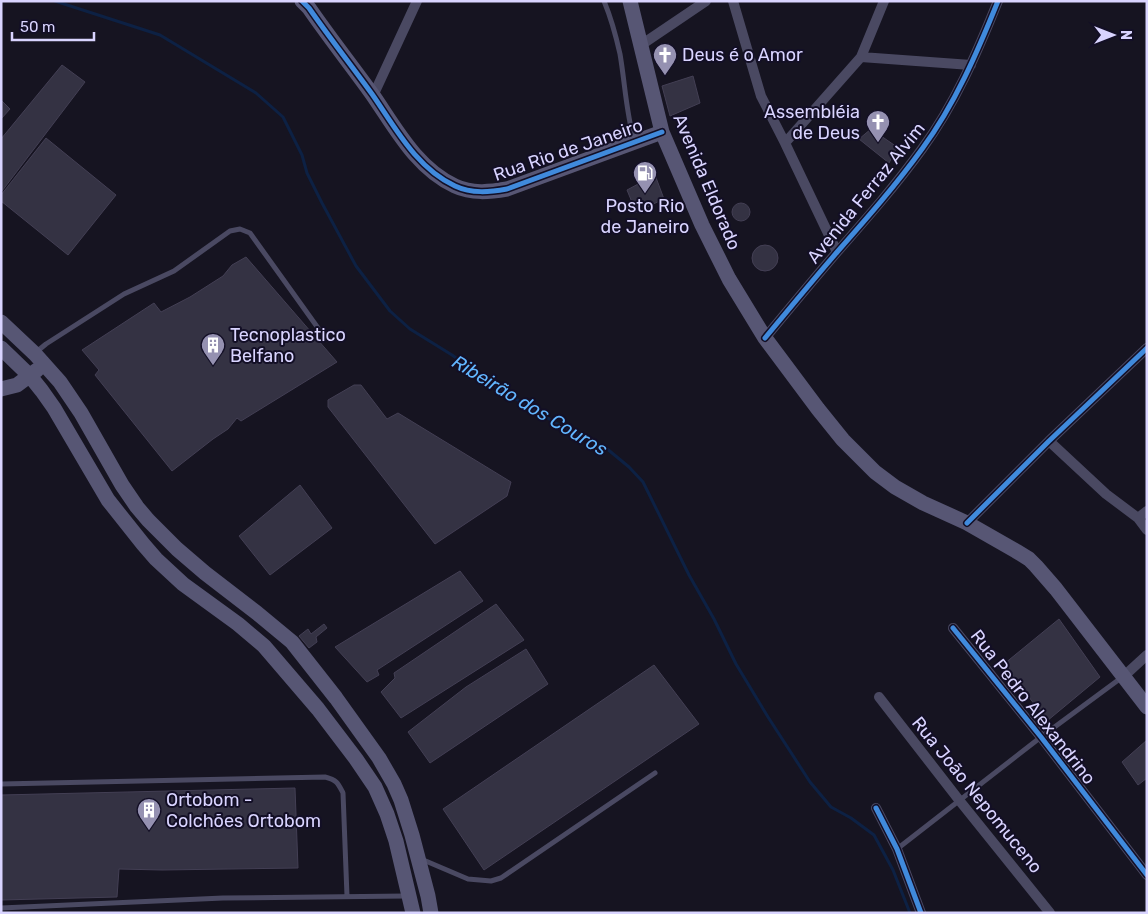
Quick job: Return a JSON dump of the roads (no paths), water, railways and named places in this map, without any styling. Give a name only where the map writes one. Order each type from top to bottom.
[{"type":"main road","name":"Rua Rio de Janeiro","points":[[302,1],[373,96],[409,149],[435,174],[455,186],[468,191],[487,192],[507,189],[662,132]]},
{"type":"main road","name":"Avenida Eldorado","points":[[630,1],[662,132],[702,225],[729,278],[765,338],[818,409],[875,472],[895,487],[967,523],[1029,559],[1056,590],[1147,707]]},
{"type":"main road","points":[[1,322],[40,359],[60,382],[73,400],[122,485],[148,520],[205,573],[292,642],[336,698],[379,758],[394,784],[407,818],[431,913]]},
{"type":"main road","points":[[1,348],[30,376],[54,408],[108,500],[137,537],[183,584],[238,624],[264,646],[306,694],[368,775],[380,798],[396,841],[413,913]]},
{"type":"main road","points":[[1,390],[17,385],[30,376],[40,359]]},
{"type":"street","points":[[373,96],[417,1]]},
{"type":"street","points":[[641,45],[706,1]]},
{"type":"street","points":[[734,1],[742,35],[762,96],[837,252]]},
{"type":"street","points":[[785,143],[861,57],[884,1]]},
{"type":"street","name":"Avenida Ferraz Alvim","points":[[765,338],[879,204],[923,148],[955,98],[998,1]]},
{"type":"street","points":[[861,57],[971,65]]},
{"type":"street","points":[[967,523],[1049,441],[1147,348]]},
{"type":"street","points":[[1049,441],[1106,494],[1138,518],[1147,530]]},
{"type":"street","points":[[1138,518],[1147,511]]},
{"type":"street","name":"Rua Pedro Alexandrino","points":[[953,628],[1147,875]]},
{"type":"street","points":[[1123,677],[1147,655]]},
{"type":"street","name":"Rua João Nepomuceno","points":[[879,697],[1050,913]]},
{"type":"street","points":[[876,808],[897,849],[921,913]]},
{"type":"lane","points":[[604,1],[620,53],[629,124],[635,142]]},
{"type":"lane","points":[[40,359],[46,344],[124,294],[174,271],[230,231],[240,229],[250,233],[318,328]]},
{"type":"lane","points":[[897,849],[1040,737],[1123,677]]},
{"type":"lane","points":[[418,858],[468,879],[491,882],[501,878],[655,773]]},
{"type":"lane","points":[[1,784],[325,777],[334,779],[342,794],[347,896]]},
{"type":"lane","points":[[1,908],[224,898],[409,896]]},
{"type":"waterway","name":"Ribeirão dos Couros","points":[[55,1],[160,35],[256,93],[283,117],[302,155],[307,173],[356,266],[390,311],[410,329],[452,355],[499,389],[556,423],[606,448],[629,467],[643,482],[736,664],[768,717],[810,782],[831,807],[851,818],[874,835],[893,870],[910,913]]},
{"type":"place","name":"Deus é o Amor","points":[[665,76]]},
{"type":"place","name":"Assembléia de Deus","points":[[878,143]]},
{"type":"place","name":"Posto Rio de Janeiro","points":[[645,194]]},
{"type":"place","name":"Tecnoplastico Belfano","points":[[213,366]]},
{"type":"place","name":"Ortobom - Colchões Ortobom","points":[[149,831]]}]
